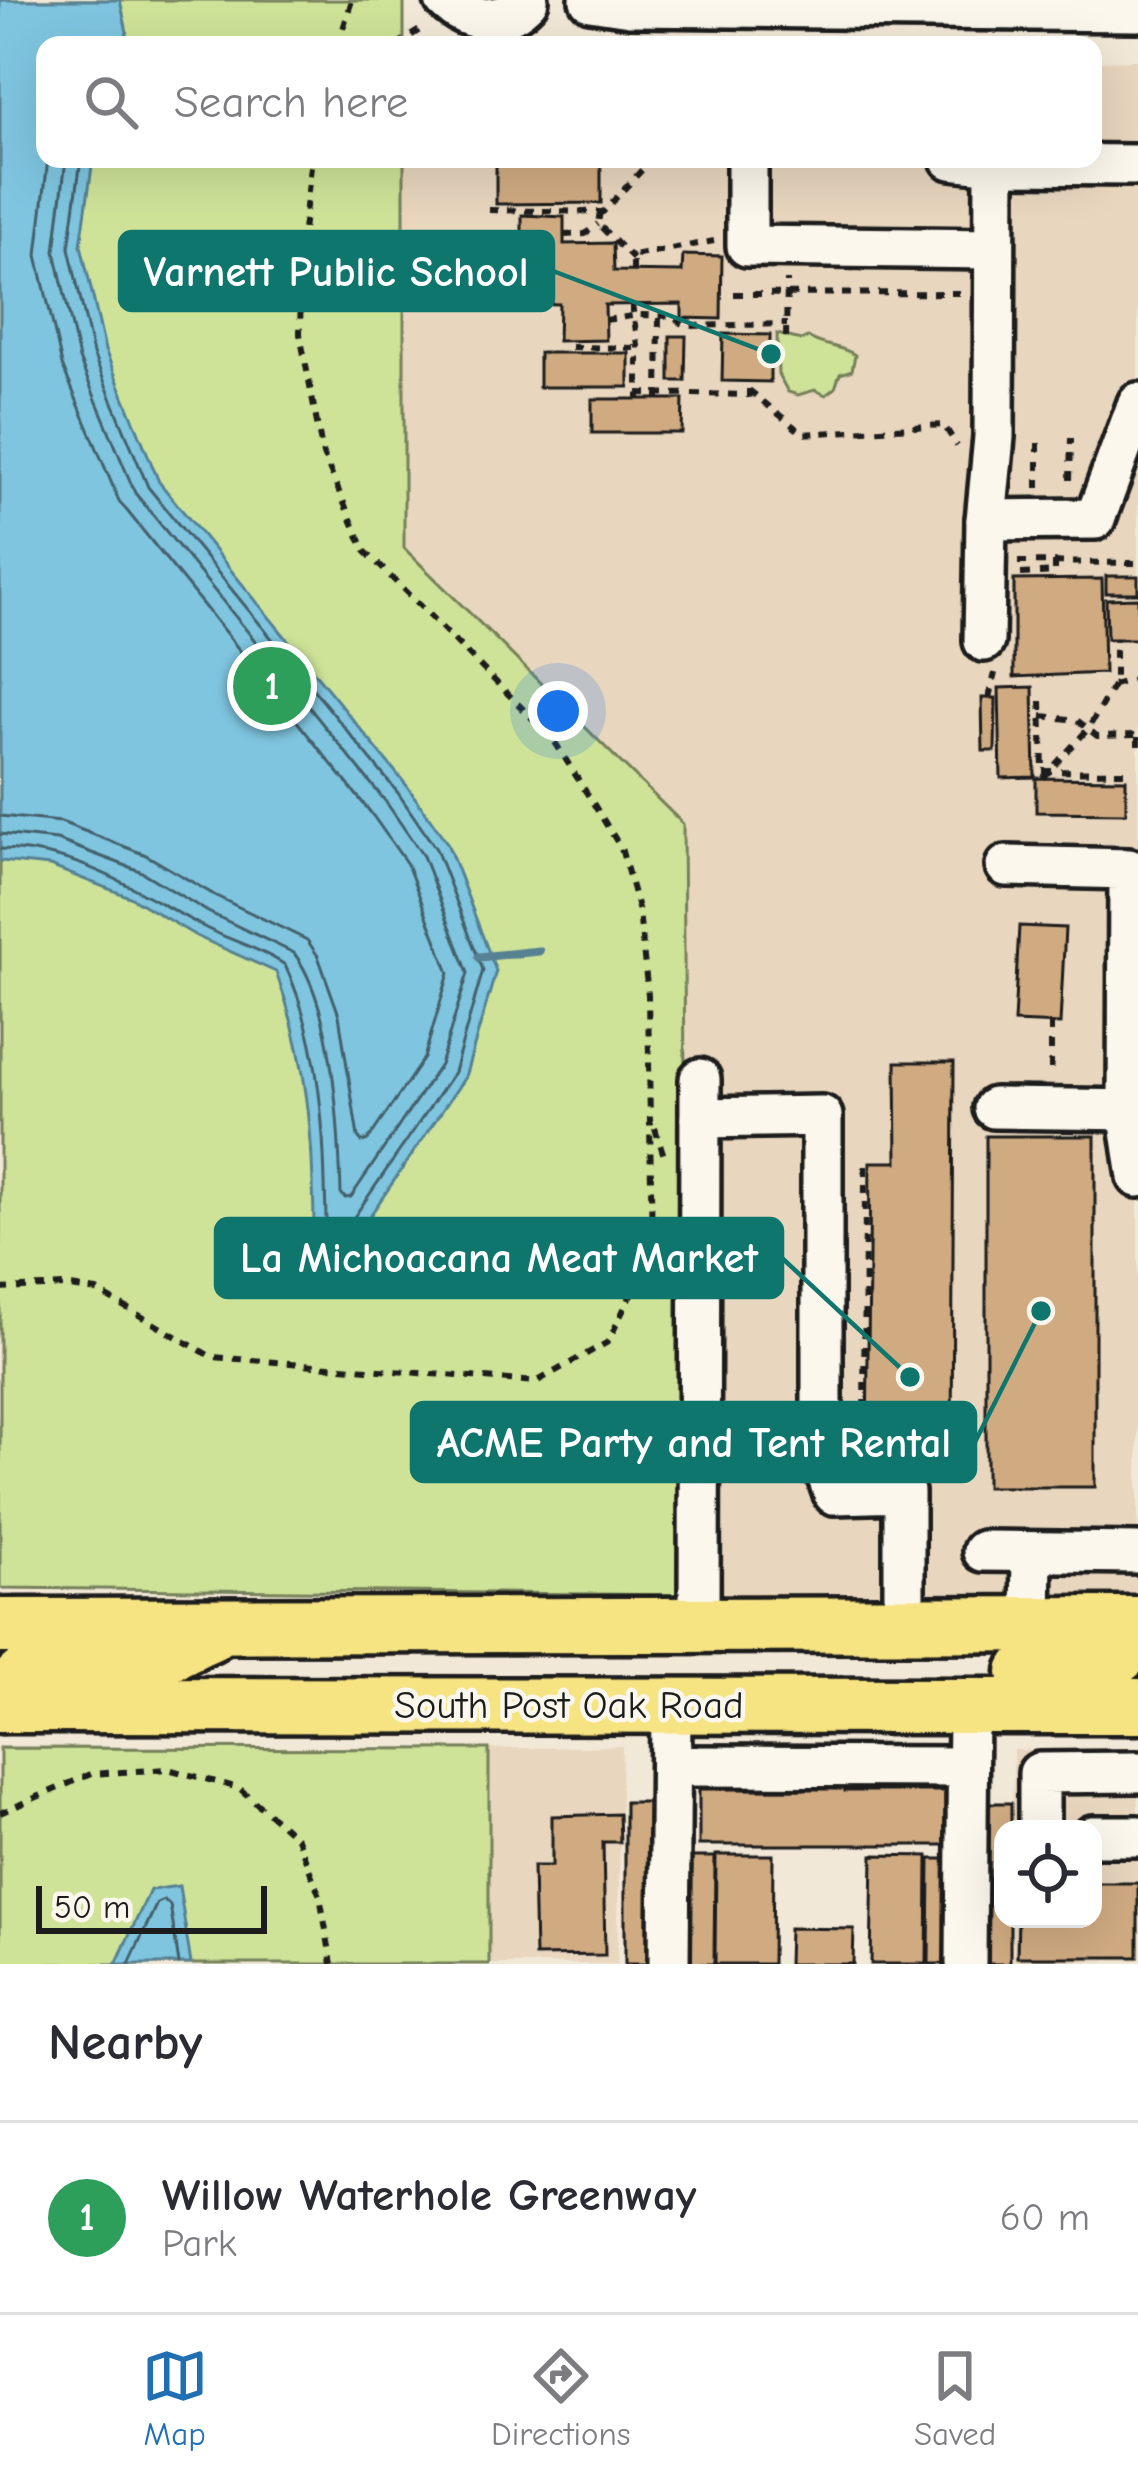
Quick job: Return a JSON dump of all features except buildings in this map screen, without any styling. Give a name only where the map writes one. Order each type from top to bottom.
[{"type":"highway","name":"South Post Oak Road","points":[[0,1626],[1138,1627]]},
{"type":"highway","points":[[2,1705],[14,1681],[28,1669],[139,1664],[228,1626]]},
{"type":"highway","points":[[914,1705],[1006,1672],[1087,1670],[1112,1664],[1129,1651],[1138,1627]]},
{"type":"highway","name":"South Post Oak Road","points":[[2,1705],[1138,1706]]},
{"type":"street","points":[[445,0],[470,18],[495,20],[528,0]]},
{"type":"street","points":[[590,0],[747,26],[995,27],[1138,11]]},
{"type":"street","points":[[1102,165],[1138,166]]},
{"type":"street","points":[[747,168],[747,246],[979,261]]},
{"type":"street","points":[[984,641],[986,520],[994,437],[979,261],[994,168]]},
{"type":"street","points":[[986,520],[1095,519],[1138,403]]},
{"type":"street","points":[[1006,866],[1129,869],[1138,1177]]},
{"type":"street","points":[[699,1625],[700,1098],[822,1116],[822,1461],[835,1493],[904,1492],[904,1624]]},
{"type":"street","points":[[994,1108],[1133,1110]]},
{"type":"street","points":[[700,1461],[822,1461]]},
{"type":"street","points":[[983,1551],[1138,1553]]},
{"type":"street","points":[[1031,1624],[1032,1552]]},
{"type":"street","points":[[966,1964],[968,1705]]},
{"type":"street","points":[[669,1964],[670,1706]]},
{"type":"street","points":[[670,1766],[968,1767]]},
{"type":"street","points":[[1039,1820],[1039,1772],[1138,1772]]},
{"type":"street","points":[[1102,1836],[1138,1836]]},
{"type":"path","points":[[341,36],[352,0]]},
{"type":"path","points":[[0,1289],[64,1286],[98,1291],[212,1357],[536,1382],[608,1342],[652,1251],[647,995],[639,912],[621,848],[553,740],[364,551],[323,455],[300,334],[302,238],[311,168]]},
{"type":"path","points":[[564,235],[585,234],[598,224],[600,212],[643,168]]},
{"type":"path","points":[[489,210],[600,212]]},
{"type":"path","points":[[598,224],[633,259]]},
{"type":"path","points":[[633,271],[633,256],[719,240],[747,243]]},
{"type":"path","points":[[786,337],[787,246]]},
{"type":"path","points":[[734,294],[963,293],[979,261]]},
{"type":"path","points":[[632,304],[638,396],[749,395],[749,386],[803,434],[944,425],[961,451]]},
{"type":"path","points":[[658,396],[659,316]]},
{"type":"path","points":[[605,320],[671,316],[686,326],[787,324]]},
{"type":"path","points":[[571,347],[638,349]]},
{"type":"path","points":[[1038,438],[1038,481]]},
{"type":"path","points":[[1070,482],[1071,438]]},
{"type":"path","points":[[1018,562],[1138,563]]},
{"type":"path","points":[[1046,771],[1088,729],[1112,686],[1115,639]]},
{"type":"path","points":[[1112,686],[1138,678]]},
{"type":"path","points":[[989,693],[999,692]]},
{"type":"path","points":[[1041,701],[1046,771]]},
{"type":"path","points":[[1042,716],[1077,720],[1097,736],[1138,736],[1138,751]]},
{"type":"path","points":[[1046,771],[1125,772]]},
{"type":"path","points":[[1051,1024],[1051,1109]]},
{"type":"path","points":[[864,1478],[866,1164]]},
{"type":"path","points":[[0,1813],[91,1774],[168,1769],[239,1788],[297,1838],[320,1896],[332,1964]]},
{"type":"shaded area","points":[[1138,60],[1138,1593],[689,1595],[683,824],[404,548],[404,168],[1102,168],[1102,61]]},
{"type":"shaded area","points":[[622,1746],[617,1964],[489,1964],[489,1749]]},
{"type":"shaded area","points":[[1013,1750],[1138,1751],[1138,1960],[1014,1961],[1014,1928],[1102,1928],[1102,1820],[1013,1820]]},
{"type":"green space","points":[[0,0],[404,0],[404,36],[36,36],[36,168],[404,168],[404,548],[683,824],[689,1595],[0,1588]]},
{"type":"green space","points":[[777,334],[801,340],[808,337],[849,352],[855,355],[852,370],[840,374],[835,388],[826,395],[815,390],[798,395],[788,392],[778,374]]},
{"type":"green space","points":[[0,1748],[489,1749],[489,1964],[0,1964]]},
{"type":"water","points":[[0,0],[120,0],[126,36],[36,36],[36,168],[92,168],[81,245],[105,350],[159,482],[407,786],[447,843],[496,971],[465,1077],[345,1252],[314,1227],[307,1098],[276,972],[196,936],[130,897],[50,866],[0,861]]},
{"type":"water","points":[[179,1886],[191,1964],[116,1964],[150,1890]]},
{"type":"waterway","points":[[479,957],[539,951]]},
{"type":"place","name":"Varnett Public School","points":[[771,354]]},
{"type":"place","name":"Willow Waterhole Greenway","points":[[272,686]]},
{"type":"place","name":"ACME Party and Tent Rental","points":[[1041,1311]]},
{"type":"place","name":"La Michoacana Meat Market","points":[[910,1377]]}]
